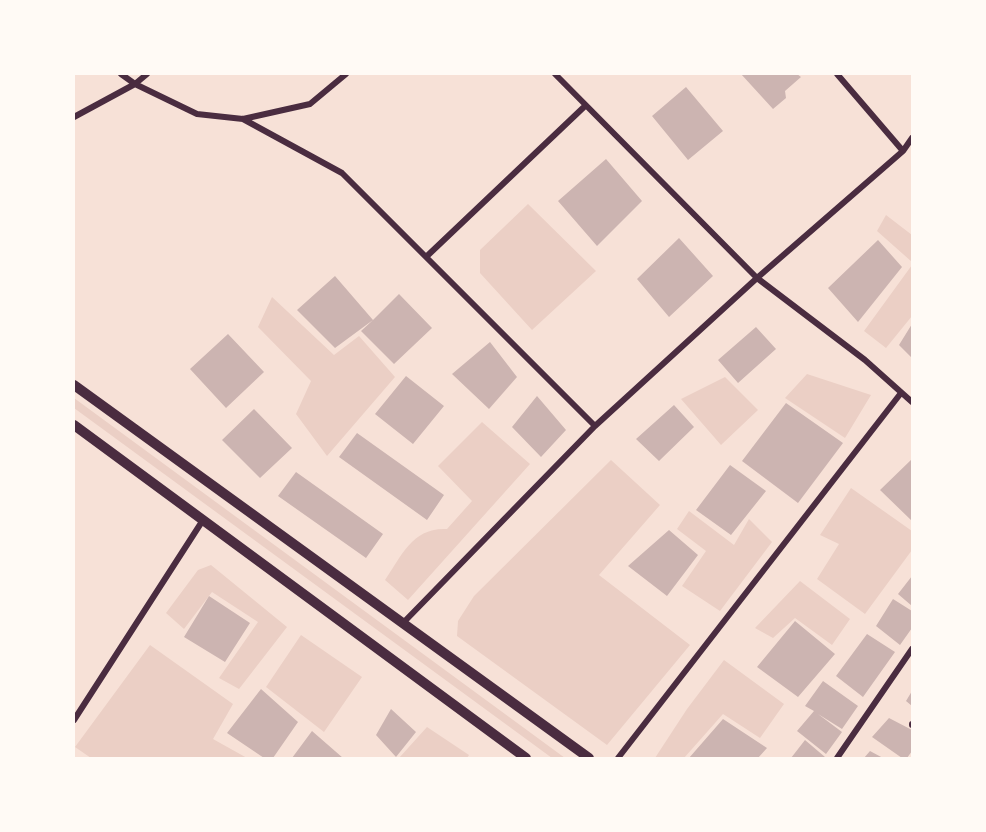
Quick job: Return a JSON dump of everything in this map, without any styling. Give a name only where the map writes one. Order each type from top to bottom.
[{"type":"street","points":[[121,74],[135,84],[197,114],[243,119],[310,104],[346,74]]},
{"type":"street","points":[[74,117],[135,84],[147,74]]},
{"type":"street","points":[[555,74],[757,278],[865,360],[912,402]]},
{"type":"street","points":[[837,74],[903,151]]},
{"type":"street","points":[[426,257],[585,106]]},
{"type":"street","points":[[243,119],[342,173],[595,426]]},
{"type":"street","points":[[403,623],[595,426],[757,278],[903,151],[912,138]]},
{"type":"street","points":[[74,385],[589,759]]},
{"type":"street","points":[[618,759],[901,393]]},
{"type":"street","points":[[74,425],[526,759]]},
{"type":"street","points":[[74,720],[203,520]]},
{"type":"street","points":[[837,759],[912,649]]},
{"type":"shaded area","points":[[528,204],[596,271],[532,330],[480,273],[480,250]]},
{"type":"shaded area","points":[[886,215],[912,235],[912,262],[877,231]]},
{"type":"shaded area","points":[[912,265],[912,316],[886,348],[864,331]]},
{"type":"shaded area","points":[[272,297],[334,355],[359,336],[395,377],[327,456],[296,414],[311,381],[258,327]]},
{"type":"shaded area","points":[[807,374],[871,395],[845,438],[785,398]]},
{"type":"shaded area","points":[[725,377],[758,410],[721,445],[681,399]]},
{"type":"shaded area","points":[[74,398],[565,758],[552,758],[74,408]]},
{"type":"shaded area","points":[[482,422],[530,464],[408,600],[385,580],[410,544],[425,533],[447,529],[472,501],[438,466]]},
{"type":"shaded area","points":[[611,460],[660,505],[599,575],[690,645],[607,745],[457,636],[458,621],[474,596]]},
{"type":"shaded area","points":[[851,488],[912,531],[912,550],[865,614],[817,579],[839,544],[820,535]]},
{"type":"shaded area","points":[[689,511],[734,545],[749,519],[772,542],[720,611],[682,586],[706,551],[677,529]]},
{"type":"shaded area","points":[[211,565],[287,627],[239,689],[219,678],[258,622],[212,592],[184,629],[166,613],[198,570]]},
{"type":"shaded area","points":[[800,581],[850,619],[832,645],[795,618],[773,638],[755,628]]},
{"type":"shaded area","points":[[301,635],[362,677],[324,732],[266,687]]},
{"type":"shaded area","points":[[150,645],[233,704],[213,739],[247,758],[91,758],[75,747]]},
{"type":"shaded area","points":[[724,660],[784,704],[760,738],[723,714],[684,758],[655,758],[687,709]]},
{"type":"shaded area","points":[[427,727],[469,755],[467,758],[399,758]]},
{"type":"building","points":[[741,74],[797,74],[801,77],[785,91],[786,98],[773,109]]},
{"type":"building","points":[[686,87],[723,131],[688,160],[652,116]]},
{"type":"building","points":[[606,159],[642,201],[597,246],[558,201]]},
{"type":"building","points":[[679,238],[713,276],[669,317],[637,279]]},
{"type":"building","points":[[878,240],[902,267],[858,322],[828,288]]},
{"type":"building","points":[[335,276],[373,320],[335,348],[297,310]]},
{"type":"building","points":[[399,294],[432,328],[394,364],[361,331]]},
{"type":"building","points":[[912,324],[912,358],[899,345]]},
{"type":"building","points":[[756,327],[776,349],[738,383],[718,360]]},
{"type":"building","points":[[228,334],[264,372],[226,408],[190,369]]},
{"type":"building","points":[[490,342],[517,377],[489,409],[452,374]]},
{"type":"building","points":[[406,376],[444,406],[413,444],[375,414]]},
{"type":"building","points":[[537,396],[566,430],[541,457],[512,427]]},
{"type":"building","points":[[786,403],[843,443],[798,503],[742,461]]},
{"type":"building","points":[[674,405],[694,427],[659,461],[636,439]]},
{"type":"building","points":[[254,409],[292,448],[260,478],[222,440]]},
{"type":"building","points":[[357,433],[444,495],[427,520],[339,457]]},
{"type":"building","points":[[912,459],[912,521],[880,490]]},
{"type":"building","points":[[730,465],[766,491],[731,535],[696,510]]},
{"type":"building","points":[[296,472],[383,534],[366,558],[278,496]]},
{"type":"building","points":[[669,530],[698,555],[667,596],[628,566]]},
{"type":"building","points":[[912,576],[912,606],[898,594]]},
{"type":"building","points":[[209,596],[250,623],[225,662],[184,637]]},
{"type":"building","points":[[893,599],[912,611],[912,628],[900,645],[876,626]]},
{"type":"building","points":[[795,621],[835,654],[798,697],[757,667]]},
{"type":"building","points":[[867,634],[895,652],[863,697],[836,676]]},
{"type":"building","points":[[823,681],[858,706],[842,729],[818,714],[842,732],[826,754],[797,731],[814,711],[805,706]]},
{"type":"building","points":[[261,689],[298,722],[273,758],[264,758],[227,733]]},
{"type":"building","points":[[912,691],[912,706],[906,701]]},
{"type":"building","points":[[391,709],[416,732],[396,757],[376,735]]},
{"type":"building","points":[[889,718],[912,730],[912,751],[907,758],[902,758],[872,737]]},
{"type":"building","points":[[723,719],[767,748],[758,758],[689,758]]},
{"type":"building","points":[[312,731],[343,758],[292,758]]},
{"type":"building","points":[[805,740],[825,757],[791,758]]},
{"type":"building","points":[[870,751],[883,758],[864,758]]}]
